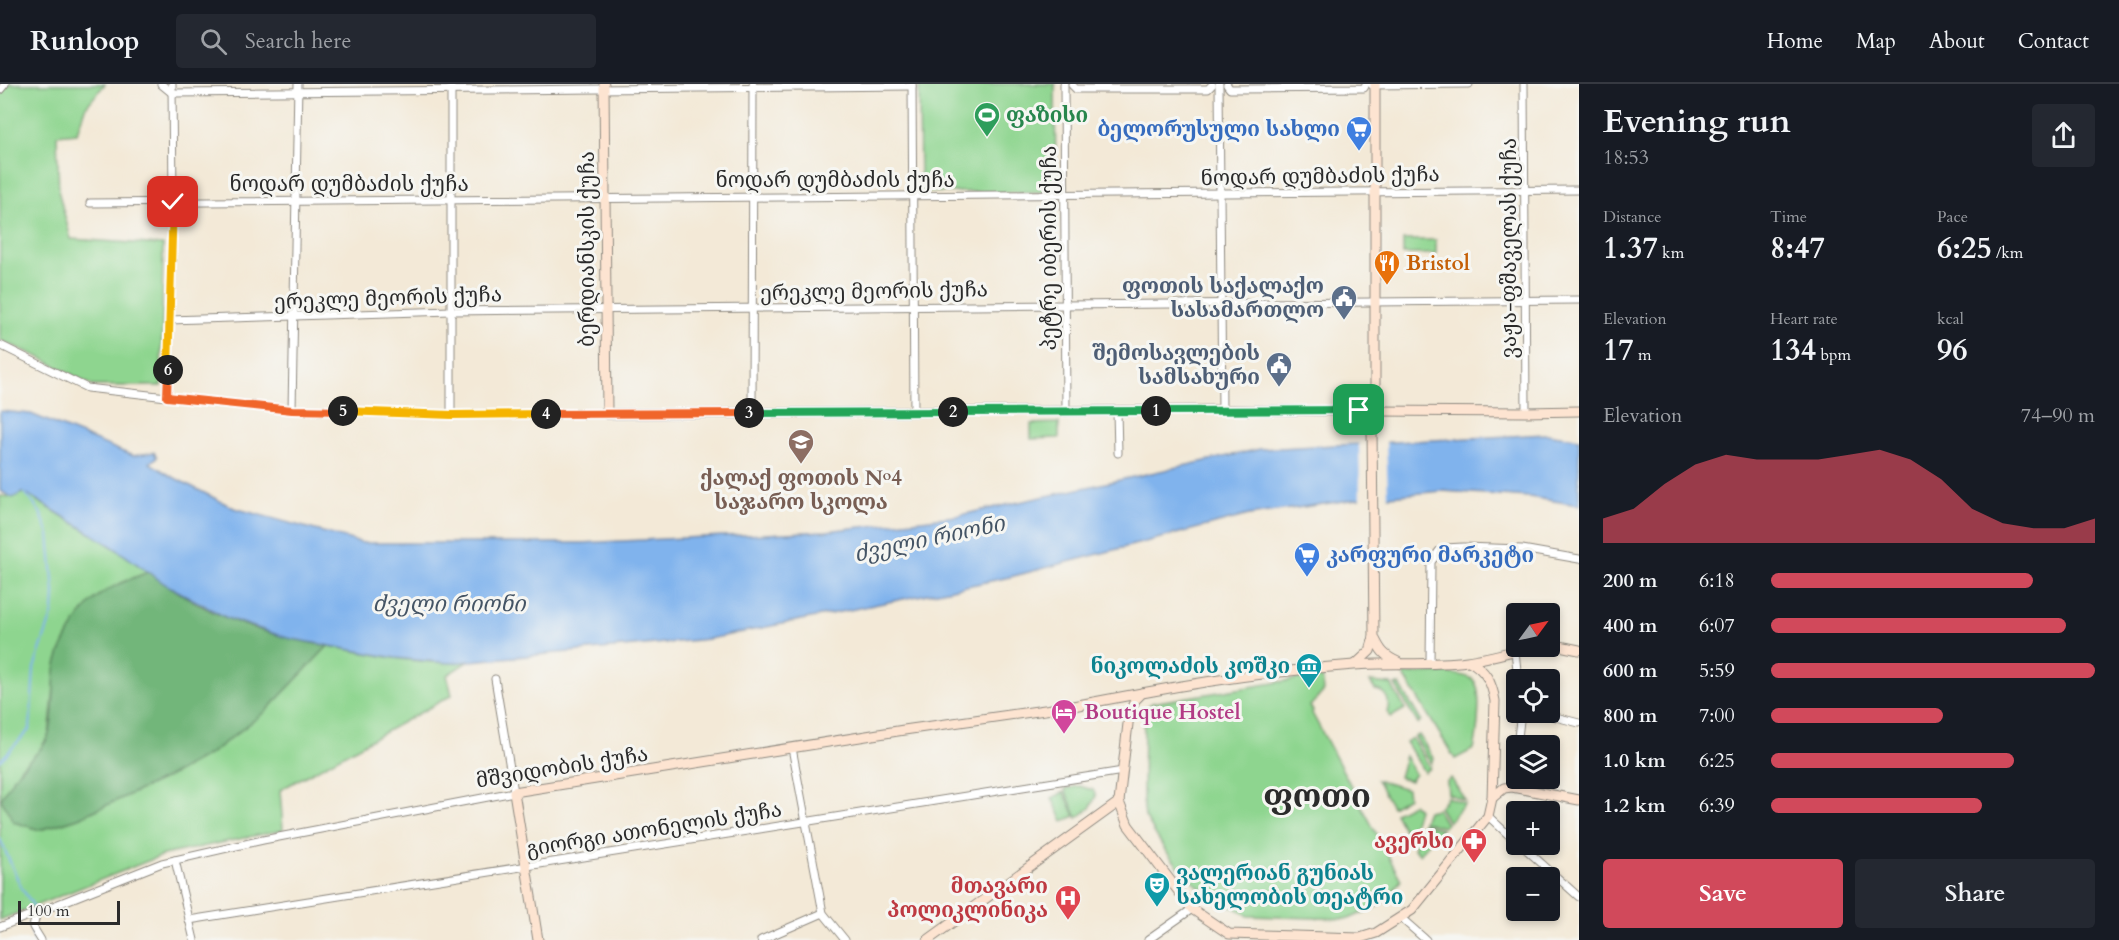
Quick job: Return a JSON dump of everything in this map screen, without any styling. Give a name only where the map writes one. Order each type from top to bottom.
[{"type":"street","points":[[0,90],[6,84]]},
{"type":"street","points":[[161,84],[172,93],[298,87],[912,85],[914,412]]},
{"type":"street","points":[[167,397],[173,202],[172,84]]},
{"type":"street","points":[[1068,84],[1076,89],[1208,89],[1219,84],[1230,89],[1364,88],[1366,84],[1469,84]]},
{"type":"street","name":"პეტრე იბერის ქუჩა","points":[[1066,412],[1064,195],[1068,84]]},
{"type":"street","points":[[1219,84],[1222,410]]},
{"type":"street","points":[[1375,84],[1376,302],[1372,430],[1375,650]]},
{"type":"street","name":"ვაჟა-ფშაველას ქუჩა","points":[[1524,84],[1526,412]]},
{"type":"street","points":[[752,413],[753,85]]},
{"type":"street","name":"ბერდიანსკის ქუჩა","points":[[604,86],[607,414]]},
{"type":"street","points":[[292,410],[298,87]]},
{"type":"street","points":[[451,87],[452,415]]},
{"type":"street","name":"ნოდარ დუმბაძის ქუჩა","points":[[90,203],[1579,190]]},
{"type":"street","name":"ერეკლე მეორის ქუჩა","points":[[169,320],[451,311],[1579,300]]},
{"type":"street","points":[[0,345],[87,388],[292,410],[452,415],[1222,410],[1579,411]]},
{"type":"street","points":[[1117,411],[1118,453]]},
{"type":"street","points":[[1430,664],[1431,562],[1438,551],[1454,547],[1522,549],[1579,559]]},
{"type":"street","points":[[1560,646],[1579,650]]},
{"type":"street","points":[[1375,650],[1400,663]]},
{"type":"street","points":[[1354,665],[1375,650]]},
{"type":"street","name":"მშვიდობის ქუჩა","points":[[0,927],[162,863],[263,840],[514,792],[1263,675],[1354,665],[1469,661],[1506,653]]},
{"type":"street","points":[[1142,693],[1135,700],[1130,715],[1119,802],[1128,825],[1192,909],[1228,937],[1360,939],[1376,933],[1412,910],[1488,816],[1492,798],[1494,695],[1486,674],[1469,661]]},
{"type":"street","points":[[495,679],[538,940]]},
{"type":"street","points":[[1125,695],[1130,715]]},
{"type":"street","points":[[1560,718],[1579,723]]},
{"type":"street","points":[[792,748],[823,913],[845,940]]},
{"type":"street","name":"გიორგი ათონელის ქუჩა","points":[[189,920],[1123,771]]},
{"type":"street","points":[[1492,798],[1506,788]]},
{"type":"street","points":[[1522,789],[1579,800]]},
{"type":"street","points":[[929,940],[1119,802]]},
{"type":"street","points":[[1488,816],[1506,832]]},
{"type":"street","points":[[1532,855],[1579,897]]},
{"type":"street","points":[[175,860],[194,940]]},
{"type":"street","points":[[1148,940],[1192,909]]},
{"type":"street","points":[[37,912],[33,927],[41,940]]},
{"type":"street","points":[[761,940],[823,913]]},
{"type":"street","points":[[1401,918],[1426,940]]},
{"type":"green space","points":[[0,84],[105,84],[85,108],[77,133],[57,135],[59,194],[71,239],[163,245],[161,386],[93,386],[39,357],[0,340]]},
{"type":"green space","name":"ფაზისი","points":[[919,84],[1055,84],[1056,192],[920,192]]},
{"type":"green space","points":[[1403,240],[1436,240],[1436,254],[1403,254]]},
{"type":"green space","points":[[1059,423],[1059,438],[1031,439],[1031,424]]},
{"type":"green space","points":[[23,492],[113,547],[148,572],[95,599],[79,618],[65,642],[56,667],[49,735],[37,754],[21,767],[1,799],[14,822],[40,830],[78,818],[166,778],[211,753],[266,711],[328,646],[415,661],[467,662],[447,675],[452,695],[280,790],[283,830],[163,855],[0,920],[0,496],[13,497]]},
{"type":"green space","points":[[148,572],[219,615],[253,628],[328,646],[266,711],[211,753],[166,778],[78,818],[40,830],[14,822],[1,799],[15,776],[41,749],[47,739],[52,718],[55,670],[60,652],[70,632],[82,613],[101,594],[120,583]]},
{"type":"green space","points":[[1443,673],[1469,677],[1476,683],[1478,691],[1479,712],[1474,749],[1455,759],[1403,674]]},
{"type":"green space","points":[[1322,675],[1324,691],[1310,706],[1312,713],[1401,880],[1388,899],[1349,919],[1248,916],[1235,908],[1219,905],[1183,872],[1165,850],[1145,817],[1143,800],[1144,716],[1147,707],[1152,703]]},
{"type":"green space","points":[[1370,682],[1391,684],[1405,709],[1391,717],[1387,712],[1387,697],[1375,690]]},
{"type":"green space","points":[[1395,685],[1400,685],[1421,721],[1418,724]]},
{"type":"green space","points":[[1419,735],[1433,758],[1431,764],[1415,737]]},
{"type":"green space","points":[[1412,738],[1430,768],[1424,772],[1406,742]]},
{"type":"green space","points":[[1405,756],[1415,774],[1410,781],[1399,777]]},
{"type":"green space","points":[[1451,778],[1465,800],[1448,794],[1447,781]]},
{"type":"green space","points":[[1377,780],[1407,789],[1408,797],[1392,807]]},
{"type":"green space","points":[[1079,786],[1093,790],[1096,796],[1090,808],[1077,818],[1065,789]]},
{"type":"green space","points":[[1064,792],[1075,816],[1063,821],[1052,798]]},
{"type":"green space","points":[[1447,797],[1465,803],[1448,822],[1439,807]]},
{"type":"green space","points":[[1413,804],[1418,809],[1409,839],[1395,813]]},
{"type":"green space","points":[[1437,809],[1446,824],[1443,827],[1423,821],[1427,811]]},
{"type":"green space","points":[[1422,823],[1441,829],[1419,854],[1414,849]]},
{"type":"water","name":"ძველი რიონი","points":[[0,411],[31,414],[133,456],[154,452],[157,457],[150,463],[234,508],[363,543],[581,543],[827,531],[956,516],[1260,449],[1547,434],[1579,439],[1579,505],[1529,497],[1442,491],[1357,499],[1249,515],[1010,577],[709,639],[449,663],[395,658],[287,638],[227,618],[165,584],[113,547],[24,492],[13,498],[0,491]]},
{"type":"pier","points":[[1386,440],[1388,499],[1360,502],[1359,441]]},
{"type":"waterway","points":[[0,761],[30,729],[34,668],[53,612],[54,592],[49,534],[40,512],[23,490]]},
{"type":"waterway","points":[[0,839],[21,887],[34,907]]},
{"type":"waterway","points":[[28,922],[35,940]]},
{"type":"place","name":"ფაზისი","points":[[987,138]]},
{"type":"place","name":"ბელორუსული სახლი","points":[[1359,152]]},
{"type":"place","name":"Bristol","points":[[1387,286]]},
{"type":"place","name":"ფოთის საქალაქო სასამართლო","points":[[1344,321]]},
{"type":"place","name":"შემოსავლების სამსახური","points":[[1279,388]]},
{"type":"place","name":"ქალაქ ფოთის №4 საჯარო სკოლა","points":[[801,465]]},
{"type":"place","name":"კარფური მარკეტი","points":[[1307,578]]},
{"type":"place","name":"ნიკოლაძის კოშკი","points":[[1309,689]]},
{"type":"place","name":"Boutique Hostel","points":[[1064,735]]},
{"type":"place","name":"ავერსი","points":[[1474,864]]},
{"type":"place","name":"ვალერიან გუნიას სახელობის თეატრი","points":[[1157,908]]},
{"type":"place","name":"მთავარი პოლიკლინიკა","points":[[1068,921]]},
{"type":"district","name":"ფოთი","points":[[1317,795]]},
{"type":"route","points":[[173,202],[167,397],[292,410],[452,415],[1359,410]]}]
